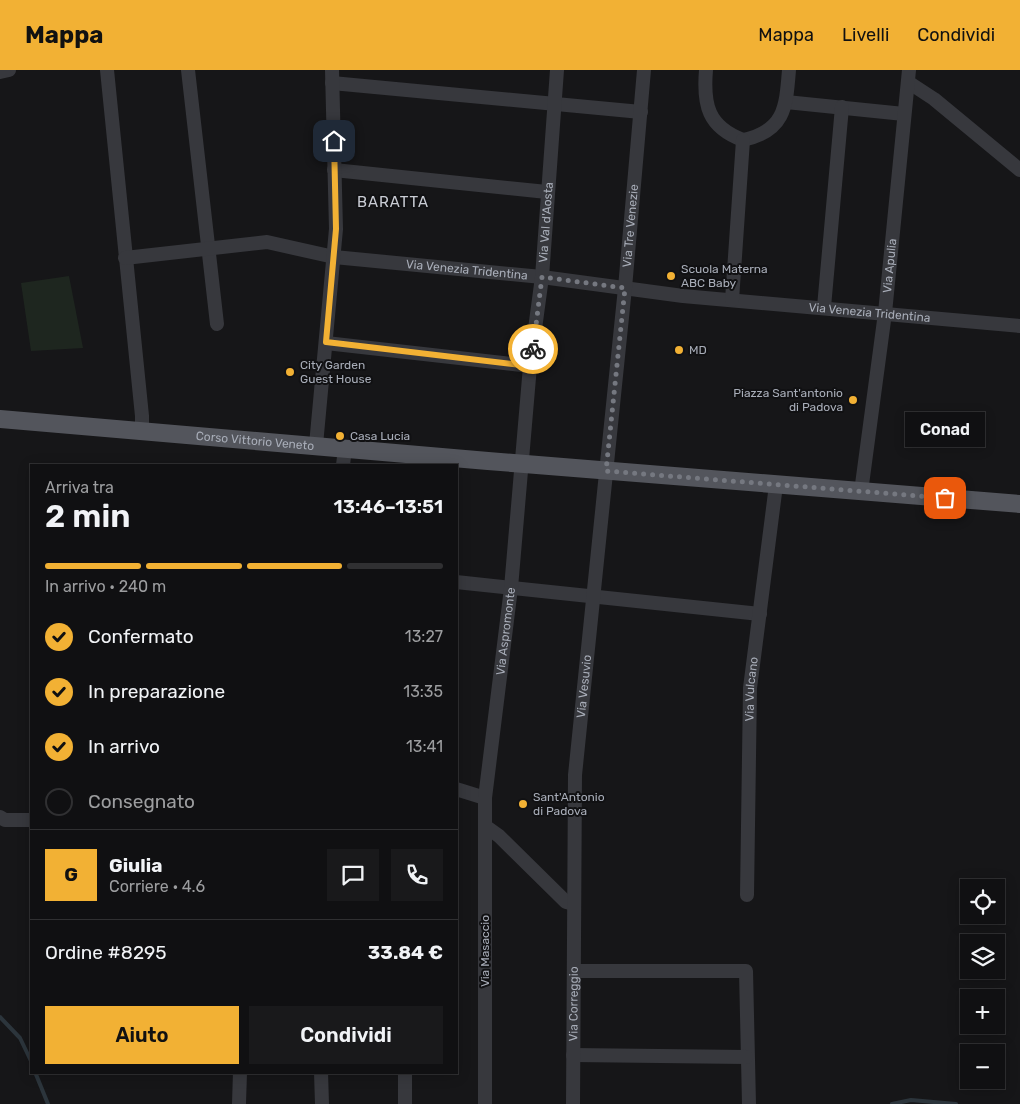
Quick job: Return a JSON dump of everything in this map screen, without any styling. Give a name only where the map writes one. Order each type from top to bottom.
[{"type":"main road","name":"Corso Vittorio Veneto","points":[[0,419],[316,445],[344,457],[523,464],[1020,504]]},
{"type":"street","points":[[0,72],[9,70]]},
{"type":"street","points":[[107,70],[142,430]]},
{"type":"street","points":[[188,70],[217,324]]},
{"type":"street","name":"Via Val d'Aosta","points":[[523,464],[530,366],[542,277],[557,70]]},
{"type":"street","name":"Via Tre Venezie","points":[[606,471],[625,288],[644,70]]},
{"type":"street","points":[[706,70],[706,105],[713,119],[730,135],[743,140],[755,137],[771,128],[783,115],[789,70]]},
{"type":"street","points":[[908,76],[1020,170]]},
{"type":"street","name":"Via Apulia","points":[[861,492],[885,313],[908,76]]},
{"type":"street","points":[[316,445],[334,257],[332,77],[641,112]]},
{"type":"street","points":[[786,102],[904,114]]},
{"type":"street","points":[[824,308],[842,107]]},
{"type":"street","points":[[732,300],[743,140]]},
{"type":"street","points":[[334,170],[547,192]]},
{"type":"street","name":"Via Venezia Tridentina","points":[[125,258],[267,242],[334,257],[542,277],[683,296],[1020,326]]},
{"type":"street","points":[[326,342],[530,366]]},
{"type":"street","name":"Via Aspromonte","points":[[485,798],[511,588],[523,464]]},
{"type":"street","name":"Via Vesuvio","points":[[574,904],[575,776],[606,471]]},
{"type":"street","name":"Via Vulcano","points":[[747,895],[750,688],[776,485]]},
{"type":"street","points":[[458,582],[760,614]]},
{"type":"street","points":[[458,791],[485,798]]},
{"type":"street","name":"Via Masaccio","points":[[484,1104],[485,798]]},
{"type":"street","points":[[0,817],[5,820],[30,820]]},
{"type":"street","points":[[484,826],[499,836],[566,902],[574,904]]},
{"type":"street","name":"Via Correggio","points":[[573,1104],[574,904]]},
{"type":"street","points":[[574,971],[746,971],[746,1056],[750,1081],[749,1104]]},
{"type":"street","points":[[573,1055],[746,1056]]},
{"type":"street","points":[[239,1104],[240,1074]]},
{"type":"street","points":[[321,1074],[322,1104]]},
{"type":"street","points":[[405,1074],[405,1104]]},
{"type":"shaded area","points":[[69,276],[83,348],[31,351],[21,283]]},
{"type":"waterway","points":[[0,1017],[20,1038],[30,1059]]},
{"type":"waterway","points":[[36,1074],[48,1104]]},
{"type":"waterway","points":[[892,1104],[911,1100],[956,1104]]},
{"type":"way so far","points":[[533,349],[542,277],[625,288],[606,471],[945,498]]},
{"type":"place","name":"Scuola Materna ABC Baby","points":[[671,276]]},
{"type":"place","name":"MD","points":[[679,350]]},
{"type":"place","name":"City Garden Guest House","points":[[290,372]]},
{"type":"place","name":"Piazza Sant'antonio di Padova","points":[[853,400]]},
{"type":"place","name":"Casa Lucia","points":[[340,436]]},
{"type":"place","name":"Conad","points":[[945,498]]},
{"type":"place","name":"Sant'Antonio di Padova","points":[[523,804]]},
{"type":"district","name":"BARATTA","points":[[393,202]]},
{"type":"route","points":[[334,141],[336,229],[326,342],[530,366],[533,349]]}]
